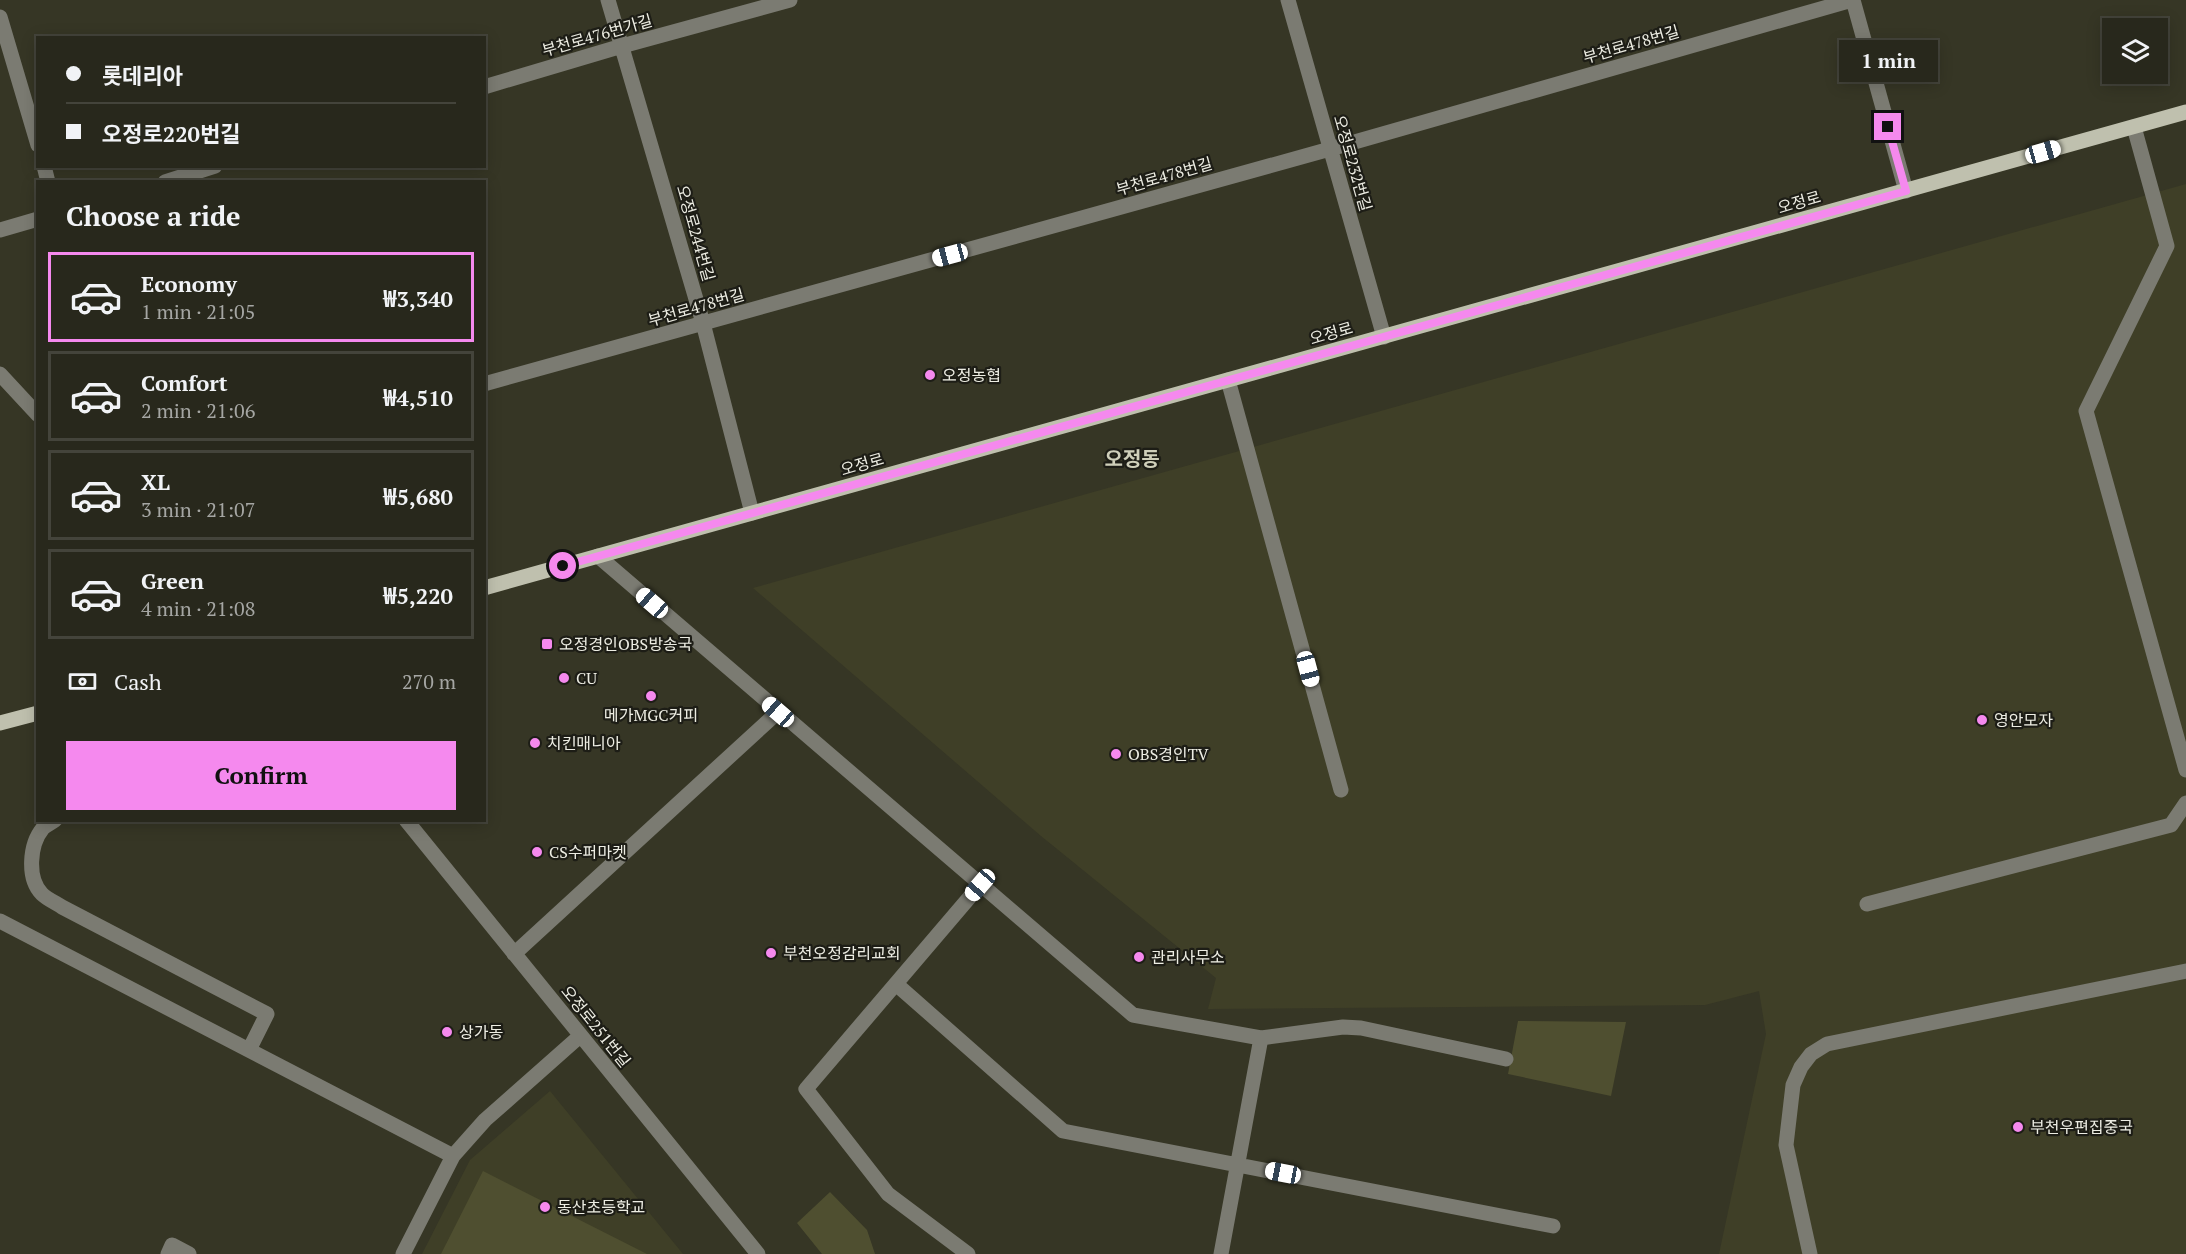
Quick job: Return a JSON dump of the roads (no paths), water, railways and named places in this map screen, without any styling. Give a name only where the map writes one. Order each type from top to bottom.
[{"type":"main road","name":"오정로","points":[[486,587],[2186,112]]},
{"type":"main road","points":[[0,723],[36,714]]},
{"type":"street","name":"오정로244번길","points":[[608,0],[704,323],[752,513]]},
{"type":"street","name":"부천로476번가길","points":[[486,86],[790,0]]},
{"type":"street","name":"오정로232번길","points":[[1288,0],[1384,337]]},
{"type":"street","name":"부천로478번길","points":[[486,383],[1330,149],[1852,0]]},
{"type":"street","points":[[1852,0],[1906,191]]},
{"type":"street","points":[[0,17],[36,138]]},
{"type":"street","points":[[2134,127],[2167,246],[2086,411],[2186,770]]},
{"type":"street","points":[[171,180],[209,168]]},
{"type":"street","points":[[0,230],[36,220]]},
{"type":"street","points":[[0,374],[36,413]]},
{"type":"street","points":[[1228,380],[1341,790]]},
{"type":"street","points":[[598,556],[1133,1015],[1261,1038],[1342,1027],[1360,1028],[1506,1059]]},
{"type":"street","points":[[514,954],[778,712]]},
{"type":"street","points":[[1867,904],[2171,825],[2186,803]]},
{"type":"street","points":[[52,822],[43,828],[32,859],[33,879],[42,894],[62,907],[267,1014],[249,1050]]},
{"type":"street","name":"오정로251번길","points":[[407,822],[758,1254]]},
{"type":"street","points":[[968,1254],[888,1194],[806,1089],[980,885]]},
{"type":"street","points":[[0,921],[453,1156]]},
{"type":"street","points":[[1810,1254],[1786,1145],[1793,1085],[1801,1067],[1811,1054],[1827,1044],[2186,970]]},
{"type":"street","points":[[896,984],[1063,1131],[1553,1226]]},
{"type":"street","points":[[403,1254],[453,1156],[485,1120],[580,1036]]},
{"type":"street","points":[[1221,1254],[1261,1038]]},
{"type":"street","points":[[168,1254],[172,1245],[189,1254]]},
{"type":"place","name":"오정농협","points":[[930,375]]},
{"type":"place","name":"오정경인OBS방송국","points":[[547,644]]},
{"type":"place","name":"CU","points":[[564,678]]},
{"type":"place","name":"메가MGC커피","points":[[651,696]]},
{"type":"place","name":"영안모자","points":[[1982,720]]},
{"type":"place","name":"치킨매니아","points":[[535,743]]},
{"type":"place","name":"OBS경인TV","points":[[1116,754]]},
{"type":"place","name":"CS수퍼마켓","points":[[537,852]]},
{"type":"place","name":"부천오정감리교회","points":[[771,953]]},
{"type":"place","name":"관리사무소","points":[[1139,957]]},
{"type":"place","name":"상가동","points":[[447,1032]]},
{"type":"place","name":"부천우편집중국","points":[[2018,1127]]},
{"type":"place","name":"동산초등학교","points":[[545,1207]]},
{"type":"district","name":"오정동","points":[[1132,458]]}]
